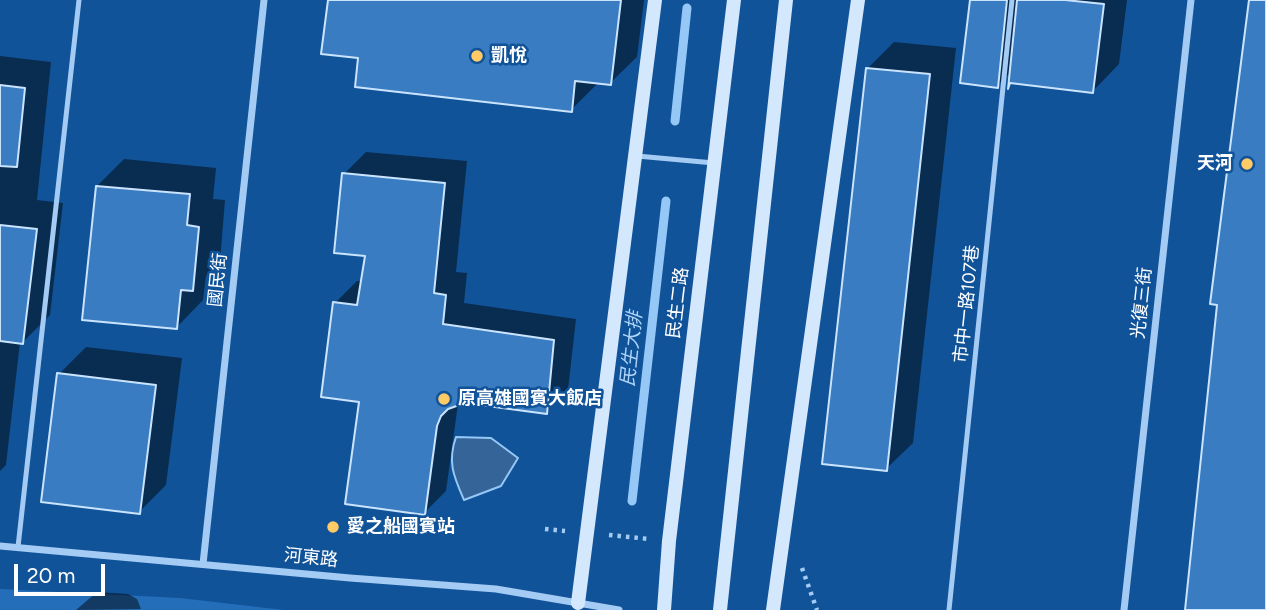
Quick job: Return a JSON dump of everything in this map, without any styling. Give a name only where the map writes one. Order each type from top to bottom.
[{"type":"main road","points":[[578,603],[655,0]]},
{"type":"main road","name":"民生二路","points":[[664,610],[669,541],[734,0]]},
{"type":"main road","points":[[720,610],[786,0]]},
{"type":"main road","points":[[773,610],[858,0]]},
{"type":"street","name":"國民街","points":[[203,564],[264,0]]},
{"type":"street","name":"光復三街","points":[[1124,610],[1191,0]]},
{"type":"street","name":"河東路","points":[[0,546],[496,589],[618,610]]},
{"type":"lane","points":[[19,547],[79,0]]},
{"type":"lane","name":"市中一路107巷","points":[[949,610],[1012,0]]},
{"type":"lane","points":[[636,156],[714,163]]},
{"type":"path","points":[[799,557],[817,610]]},
{"type":"shaded area","points":[[456,437],[491,438],[518,458],[501,486],[464,500],[452,462]]},
{"type":"shaded area","points":[[0,589],[180,598],[284,610],[0,610]]},
{"type":"building","name":"凱悅","points":[[328,0],[621,0],[611,85],[575,81],[572,112],[355,87],[358,58],[321,54]]},
{"type":"building","points":[[970,0],[1007,0],[998,88],[960,83]]},
{"type":"building","points":[[1017,0],[1065,0],[1104,4],[1093,93],[1010,83],[1008,89]]},
{"type":"building","points":[[1249,0],[1266,0],[1266,610],[1185,610],[1217,305],[1210,304]]},
{"type":"building","points":[[866,68],[930,74],[887,471],[822,464]]},
{"type":"building","points":[[0,85],[25,88],[17,167],[0,166]]},
{"type":"building","name":"原高雄國賓大飯店","points":[[342,173],[445,183],[434,293],[446,295],[443,324],[554,340],[547,414],[465,403],[448,409],[441,416],[437,426],[425,515],[345,504],[359,402],[321,397],[333,302],[357,305],[365,256],[334,253]]},
{"type":"building","points":[[96,186],[190,194],[187,225],[199,227],[193,291],[181,290],[177,329],[82,320]]},
{"type":"building","points":[[0,225],[37,229],[23,344],[0,341]]},
{"type":"building","points":[[57,373],[156,385],[140,514],[41,502]]},
{"type":"waterway","name":"民生大排","points":[[675,121],[687,8]]},
{"type":"waterway","name":"民生大排","points":[[632,501],[666,201]]},
{"type":"place","name":"凱悅","points":[[477,56]]},
{"type":"place","name":"天河","points":[[1247,164]]},
{"type":"place","name":"原高雄國賓大飯店","points":[[444,399]]},
{"type":"place","name":"愛之船國賓站","points":[[333,527]]}]
